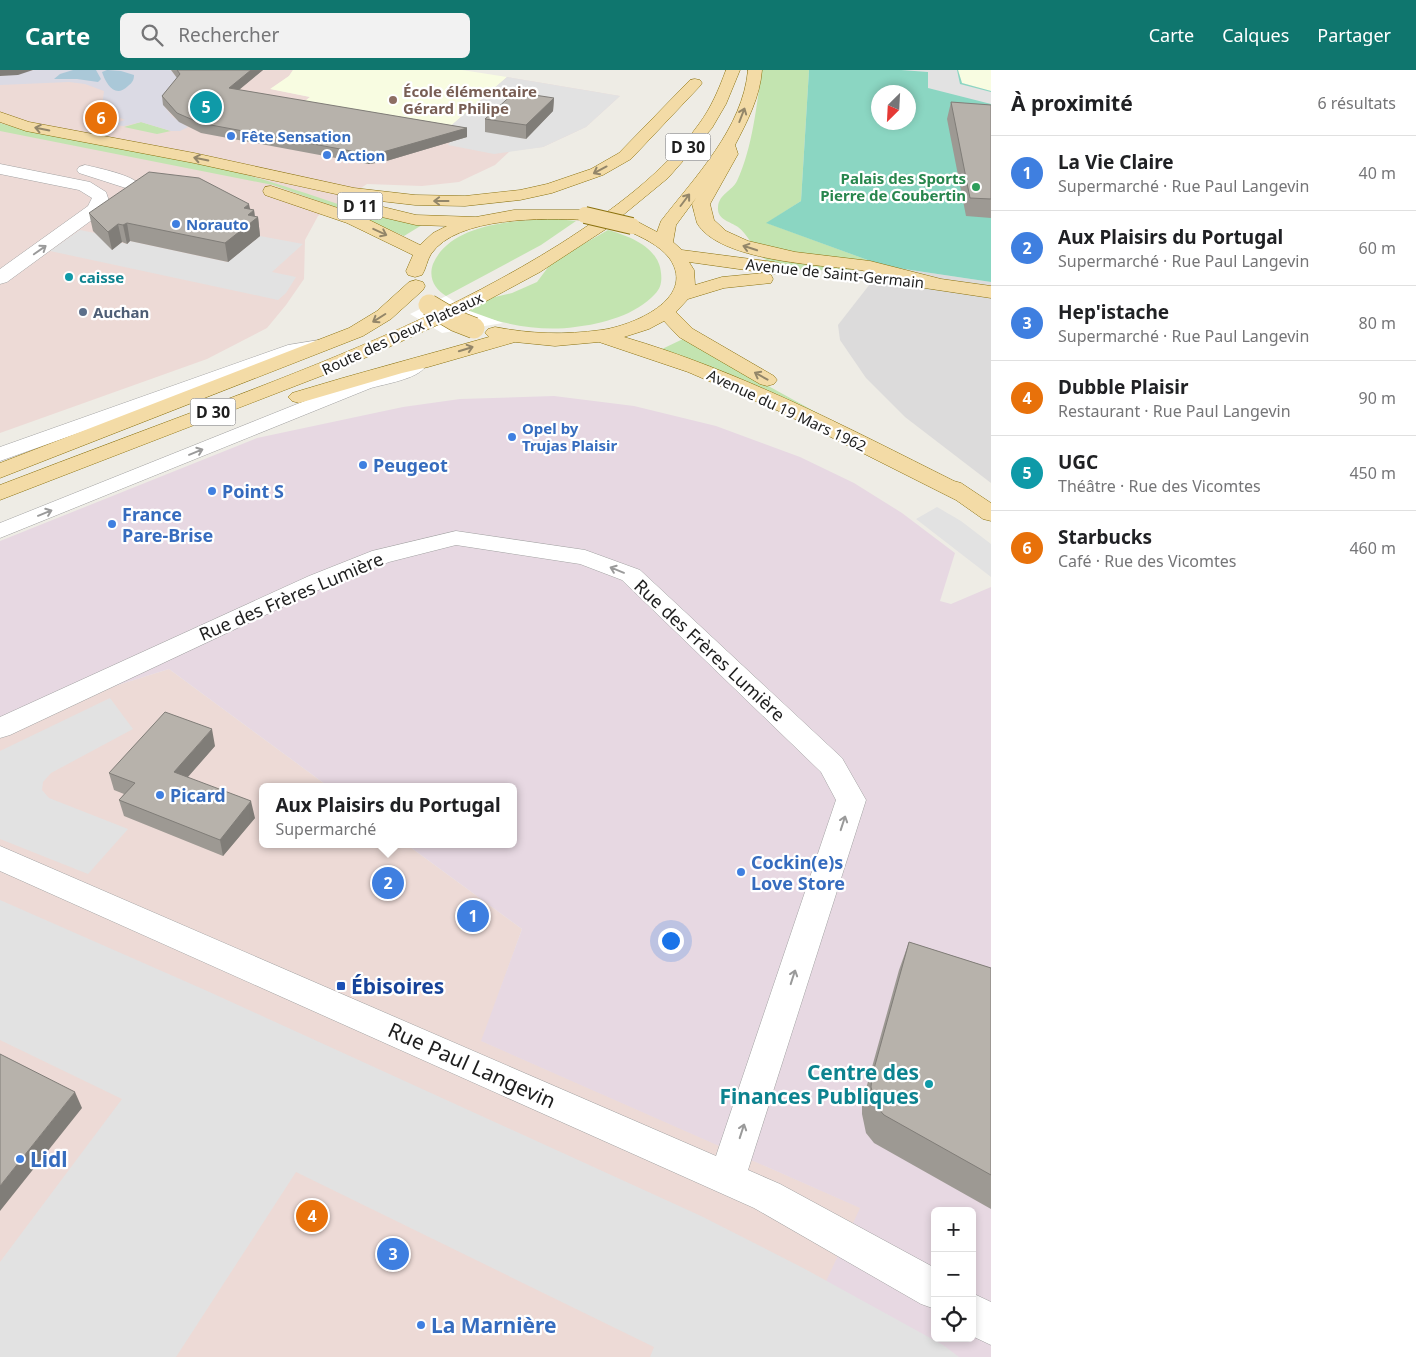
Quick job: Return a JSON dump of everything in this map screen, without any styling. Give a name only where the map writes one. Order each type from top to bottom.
[{"type":"main road","name":"Route des Deux Plateaux","points":[[0,483],[315,363],[414,321],[524,262],[604,211],[654,169],[687,133],[709,97],[722,70]]},
{"type":"main road","name":"Route des Deux Plateaux","points":[[0,493],[326,369],[424,327],[517,277],[599,227],[666,170],[700,134],[721,99],[733,70]]},
{"type":"main road","points":[[664,242],[667,225],[727,145],[740,121],[754,83],[755,70]]},
{"type":"main road","points":[[249,170],[354,193],[386,198],[449,201],[520,195],[573,182],[597,172],[625,156],[698,77]]},
{"type":"main road","points":[[598,188],[641,154],[661,133],[698,77]]},
{"type":"main road","name":"D 11","points":[[0,117],[26,126],[249,170],[396,216],[416,220],[475,222]]},
{"type":"main road","name":"D 11","points":[[10,138],[252,185],[302,200],[353,219],[422,253]]},
{"type":"main road","points":[[727,145],[730,154],[703,198],[700,211],[712,228],[721,234],[739,244],[775,254],[860,265],[898,272],[935,283]]},
{"type":"main road","points":[[585,207],[632,226],[664,242],[678,255],[684,265],[687,275],[686,285],[682,295],[666,312],[644,324],[599,336],[556,340],[512,337],[474,328],[456,321],[429,304],[416,286],[415,270],[422,253],[443,235],[475,222],[516,214],[560,213],[585,207]]},
{"type":"main road","name":"Avenue de Saint-Germain","points":[[678,255],[716,262],[830,274],[874,275],[991,292]]},
{"type":"main road","points":[[682,295],[722,282],[830,274]]},
{"type":"main road","points":[[0,471],[356,332],[384,315],[416,286]]},
{"type":"main road","name":"Avenue du 19 Mars 1962","points":[[666,312],[680,328],[693,338],[856,429],[969,498],[991,514]]},
{"type":"main road","name":"Avenue du 19 Mars 1962","points":[[599,336],[652,351],[727,379],[969,498]]},
{"type":"main road","points":[[0,508],[268,407],[400,367],[421,363],[512,337]]},
{"type":"street","points":[[0,169],[84,186],[100,196],[100,201],[94,210],[0,278]]},
{"type":"street","points":[[85,170],[132,185]]},
{"type":"street","points":[[4,452],[295,349],[319,346]]},
{"type":"street","points":[[0,531],[364,384],[407,371],[421,363]]},
{"type":"street","name":"Rue des Frères Lumière","points":[[0,728],[310,584],[381,556],[456,538],[585,557],[631,575],[832,765],[851,800],[727,1178]]},
{"type":"street","name":"Rue Paul Langevin","points":[[0,858],[767,1196],[931,1288]]},
{"type":"street","points":[[976,1316],[991,1325]]},
{"type":"shaded area","points":[[0,70],[293,70],[289,76],[271,89],[310,97],[302,104],[446,130],[507,77],[620,96],[586,127],[543,147],[510,151],[495,165],[459,182],[422,186],[367,184],[318,216],[305,240],[304,279],[267,328],[207,359],[0,433]]},
{"type":"shaded area","points":[[34,70],[171,70],[178,79],[164,106],[173,117],[188,127],[180,131],[171,131],[141,122],[124,126],[109,125],[125,120],[105,111],[102,106],[104,91],[85,84],[69,82],[0,85],[0,76]]},
{"type":"shaded area","name":"École élémentaire Gérard Philipe","points":[[293,70],[462,70],[507,77],[446,130],[301,104],[310,97],[270,89],[289,76]]},
{"type":"shaded area","points":[[901,70],[957,70],[960,84],[991,92],[991,104],[928,88],[928,72]]},
{"type":"shaded area","points":[[958,70],[991,70],[991,91],[962,83]]},
{"type":"shaded area","points":[[507,77],[620,96],[586,127],[543,147],[494,154],[448,145],[455,135],[446,130]]},
{"type":"shaded area","points":[[80,230],[127,244],[130,241],[227,262],[260,236],[303,244],[272,272],[296,277],[286,293],[278,300],[50,251]]},
{"type":"shaded area","points":[[884,266],[991,282],[991,483],[905,417],[866,378],[840,340],[838,325]]},
{"type":"shaded area","points":[[554,396],[634,406],[716,426],[800,457],[854,483],[902,513],[955,553],[940,601],[951,604],[991,587],[991,1357],[791,1357],[860,1208],[481,1041],[522,929],[411,848],[517,848],[517,783],[324,783],[169,669],[0,722],[0,541],[257,438],[403,407],[460,399]]},
{"type":"shaded area","points":[[937,507],[961,521],[991,544],[991,577],[916,519]]},
{"type":"shaded area","points":[[169,669],[324,783],[259,783],[259,848],[411,848],[522,929],[482,1041],[861,1208],[791,1357],[0,1357],[0,722]]},
{"type":"shaded area","points":[[110,698],[133,729],[51,773],[43,782],[42,790],[49,798],[128,829],[88,874],[0,839],[0,751]]},
{"type":"shaded area","points":[[0,900],[205,990],[701,1216],[805,1269],[931,1338],[931,1342],[938,1342],[943,1345],[959,1357],[650,1357],[654,1347],[296,1172],[176,1357],[0,1357],[0,1262],[122,1099],[0,1040]]},
{"type":"green space","points":[[762,70],[809,70],[801,201],[767,223],[884,266],[857,269],[807,270],[778,265],[763,258],[742,231],[720,215],[718,211],[719,203],[737,181],[747,154]]},
{"type":"green space","points":[[809,70],[958,70],[962,83],[991,91],[991,282],[884,266],[766,223],[801,201]]},
{"type":"green space","points":[[141,122],[171,131],[157,134],[124,127]]},
{"type":"green space","points":[[0,123],[212,166],[262,179],[352,209],[422,225],[404,236],[338,208],[273,185],[0,131]]},
{"type":"green space","points":[[557,219],[576,221],[541,245],[446,296],[434,283],[431,274],[433,264],[442,250],[455,239],[488,226]]},
{"type":"green space","points":[[608,230],[642,244],[655,256],[659,264],[660,287],[655,294],[638,308],[607,321],[585,326],[562,328],[519,326],[466,310],[486,299],[512,293],[537,282],[552,262]]},
{"type":"green space","points":[[683,339],[850,431],[712,368],[662,349]]},
{"type":"water","points":[[73,70],[96,70],[101,79],[98,82],[77,79],[54,79],[60,74]]},
{"type":"water","points":[[107,70],[121,71],[134,75],[133,80],[123,90],[115,90],[109,85],[102,72]]},
{"type":"pier","points":[[446,296],[467,310],[503,323],[442,333],[410,314]]},
{"type":"building","points":[[177,70],[251,70],[229,88],[467,128],[383,152],[367,154],[200,123],[177,113],[162,96],[180,74]]},
{"type":"building","points":[[515,92],[554,98],[526,125],[485,119]]},
{"type":"building","name":"Palais des Sports Pierre de Coubertin","points":[[951,102],[991,105],[991,199],[970,198]]},
{"type":"building","points":[[149,172],[199,178],[249,204],[244,208],[254,210],[248,215],[258,217],[225,243],[127,223],[123,225],[118,224],[108,232],[89,213]]},
{"type":"building","name":"Picard","points":[[165,712],[212,729],[174,772],[251,801],[220,840],[119,800],[135,783],[109,773]]},
{"type":"building","name":"Centre des Finances Publiques","points":[[909,942],[991,968],[991,1175],[884,1115],[876,1106],[871,1087],[872,1076]]},
{"type":"building","name":"Lidl","points":[[0,1054],[75,1092],[0,1186]]},
{"type":"place","name":"École élémentaire Gérard Philipe","points":[[393,100]]},
{"type":"place","name":"UGC","points":[[206,107]]},
{"type":"place","name":"Starbucks","points":[[101,118]]},
{"type":"place","name":"Fête Sensation","points":[[231,136]]},
{"type":"place","name":"Action","points":[[327,155]]},
{"type":"place","name":"Palais des Sports Pierre de Coubertin","points":[[976,187]]},
{"type":"place","name":"Norauto","points":[[176,224]]},
{"type":"place","name":"caisse","points":[[69,277]]},
{"type":"place","name":"Auchan","points":[[83,312]]},
{"type":"place","name":"Opel by Trujas Plaisir","points":[[512,437]]},
{"type":"place","name":"Peugeot","points":[[363,465]]},
{"type":"place","name":"Point S","points":[[212,491]]},
{"type":"place","name":"France Pare-Brise","points":[[112,524]]},
{"type":"place","name":"Picard","points":[[160,795]]},
{"type":"place","name":"Cockin(e)s Love Store","points":[[741,872]]},
{"type":"place","name":"Aux Plaisirs du Portugal","points":[[388,883]]},
{"type":"place","name":"La Vie Claire","points":[[473,916]]},
{"type":"place","name":"Ébisoires","points":[[341,986]]},
{"type":"place","name":"Centre des Finances Publiques","points":[[929,1084]]},
{"type":"place","name":"Lidl","points":[[20,1159]]},
{"type":"place","name":"Dubble Plaisir","points":[[312,1216]]},
{"type":"place","name":"Hep'istache","points":[[393,1254]]},
{"type":"place","name":"La Marnière","points":[[421,1325]]}]
